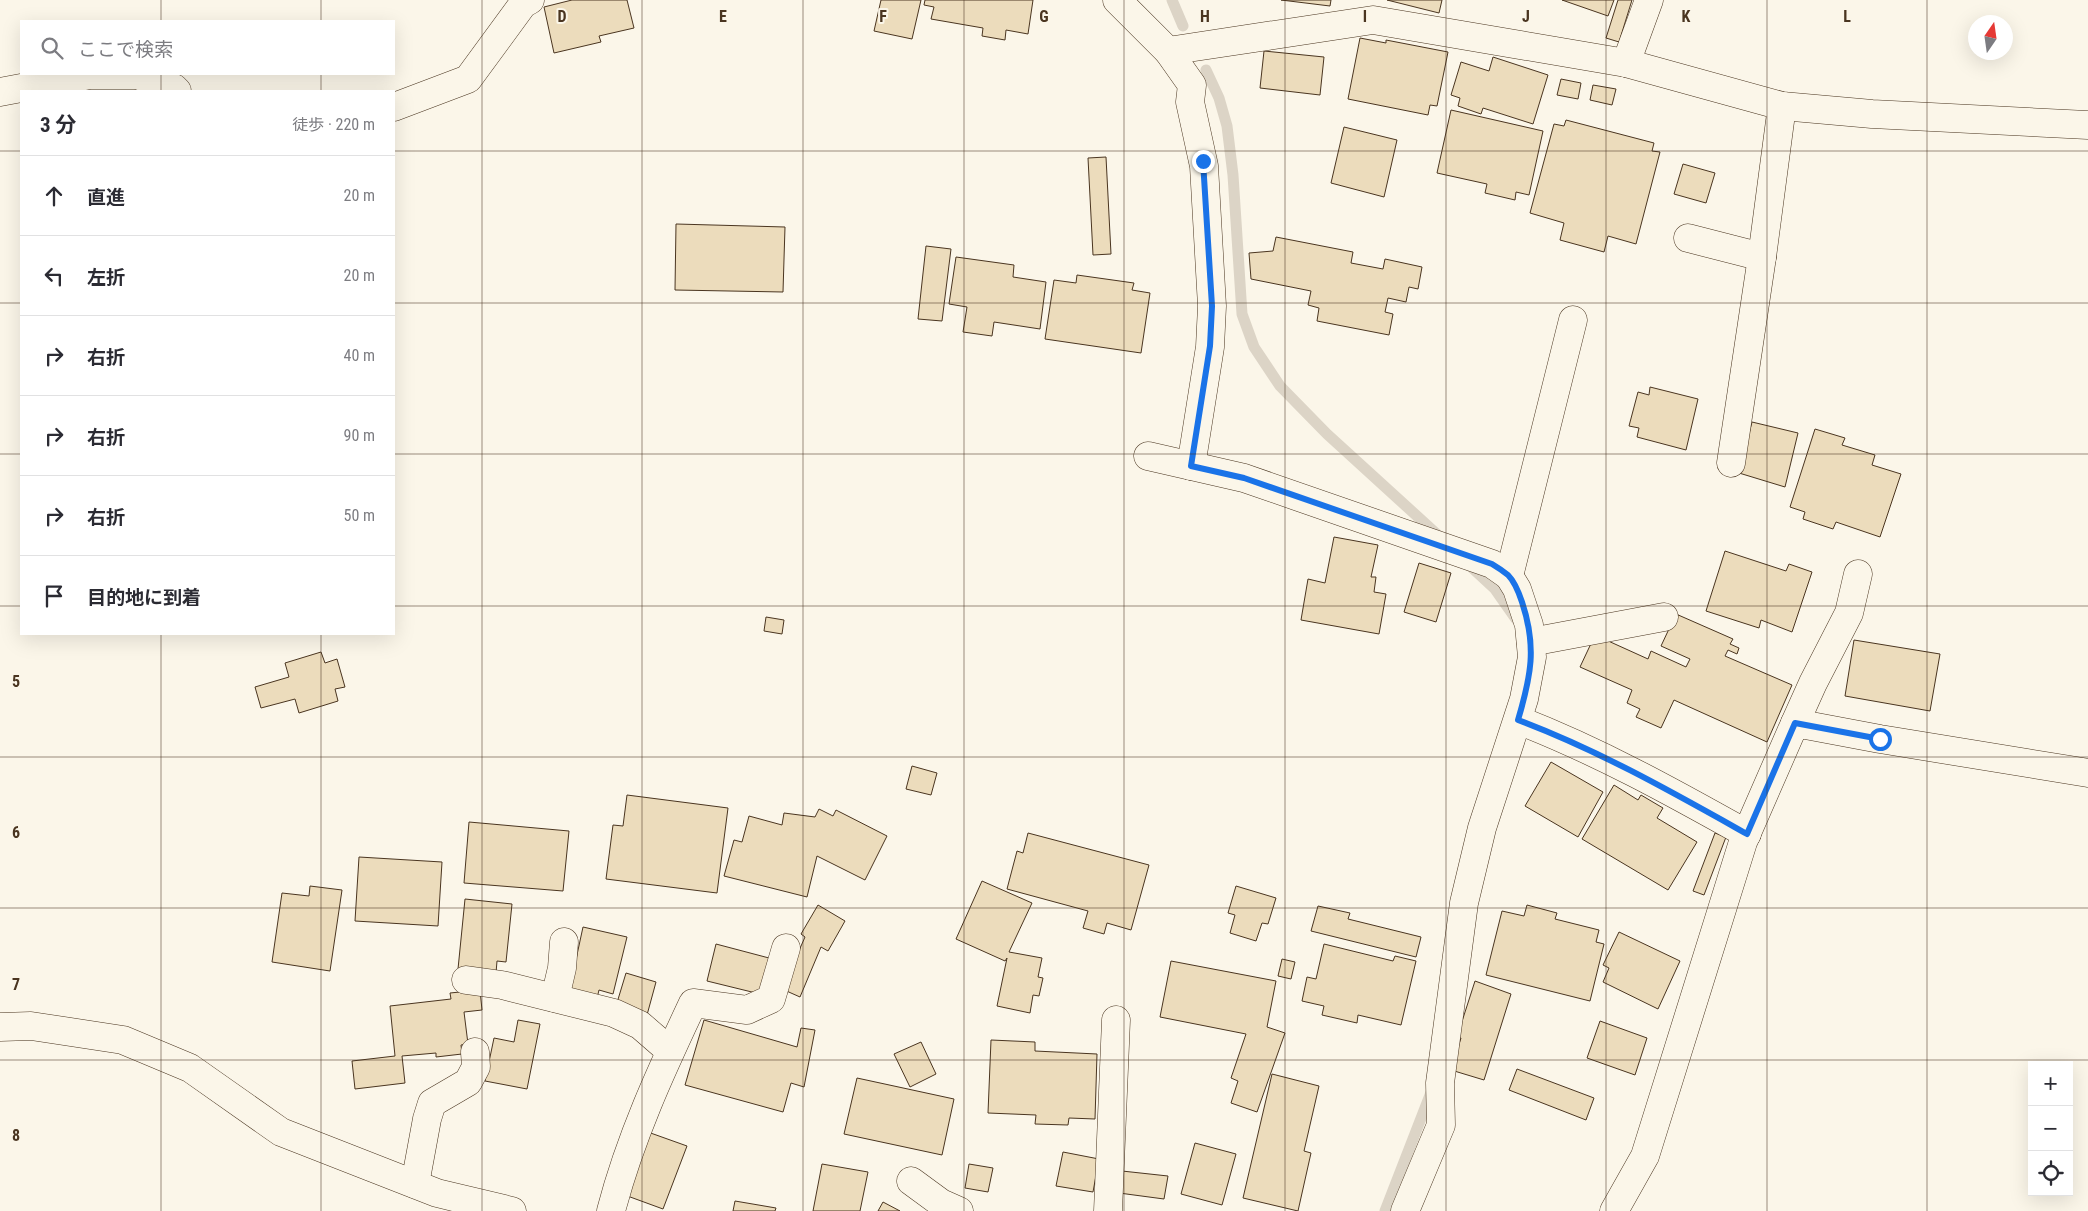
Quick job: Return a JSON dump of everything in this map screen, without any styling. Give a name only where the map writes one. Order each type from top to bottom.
[{"type":"street","points":[[395,107],[468,78],[523,4],[530,0]]},
{"type":"street","points":[[1116,0],[1168,51],[1192,85],[1190,102],[1204,166],[1212,306],[1210,346],[1191,466]]},
{"type":"street","points":[[1626,63],[1649,0]]},
{"type":"street","points":[[1168,51],[1373,10],[1626,63],[1782,106],[1872,114],[2088,125]]},
{"type":"street","points":[[0,92],[90,75],[137,75],[175,90]]},
{"type":"street","points":[[1731,463],[1762,257],[1782,106]]},
{"type":"street","points":[[1688,238],[1762,257]]},
{"type":"street","points":[[1509,576],[1573,320]]},
{"type":"street","points":[[1148,456],[1244,478],[1492,564],[1509,576],[1517,589],[1529,625],[1532,658],[1524,699],[1482,828],[1464,902],[1440,1083],[1441,1125],[1405,1211]]},
{"type":"street","points":[[1614,1211],[1645,1156],[1747,834],[1813,683],[1849,613],[1858,574]]},
{"type":"street","points":[[1531,642],[1664,617]]},
{"type":"street","points":[[1518,720],[1566,738],[1607,758],[1747,834]]},
{"type":"street","points":[[1795,723],[2088,773]]},
{"type":"street","points":[[555,998],[562,968],[564,942]]},
{"type":"street","points":[[611,1211],[624,1163],[654,1085],[693,1003],[747,1010],[771,998],[786,948]]},
{"type":"street","points":[[466,980],[502,985],[614,1013],[640,1025],[670,1051]]},
{"type":"street","points":[[1108,1211],[1116,1020]]},
{"type":"street","points":[[0,1027],[31,1026],[123,1040],[190,1068],[281,1132],[437,1193],[512,1211]]},
{"type":"street","points":[[415,1184],[427,1119],[432,1103],[468,1082],[476,1067],[475,1052]]},
{"type":"street","points":[[911,1181],[941,1202],[959,1211]]},
{"type":"building","points":[[572,0],[627,0],[634,28],[599,36],[601,42],[554,53],[544,7]]},
{"type":"building","points":[[881,0],[921,0],[912,39],[874,31]]},
{"type":"building","points":[[925,0],[1033,0],[1028,34],[1006,30],[1005,40],[982,36],[983,28],[931,19],[934,7],[924,5]]},
{"type":"building","points":[[1281,0],[1331,0],[1330,6]]},
{"type":"building","points":[[1387,0],[1442,0],[1439,13]]},
{"type":"building","points":[[1562,0],[1614,0],[1608,16]]},
{"type":"building","points":[[1618,0],[1632,0],[1619,42],[1606,38]]},
{"type":"building","points":[[1360,38],[1386,43],[1386,40],[1448,52],[1437,106],[1430,105],[1428,115],[1348,99]]},
{"type":"building","points":[[1264,51],[1324,57],[1320,95],[1260,88]]},
{"type":"building","points":[[1493,57],[1548,75],[1533,124],[1483,108],[1481,114],[1458,106],[1460,98],[1451,95],[1461,62],[1489,71]]},
{"type":"building","points":[[1561,79],[1581,83],[1578,99],[1557,95]]},
{"type":"building","points":[[1593,85],[1616,89],[1612,105],[1590,100]]},
{"type":"building","points":[[1451,110],[1543,131],[1529,195],[1516,192],[1515,200],[1485,193],[1487,184],[1437,173]]},
{"type":"building","points":[[1566,120],[1654,143],[1652,151],[1660,152],[1636,244],[1608,236],[1604,252],[1560,240],[1564,223],[1530,213],[1554,124],[1564,126]]},
{"type":"building","points":[[1344,127],[1397,140],[1384,197],[1331,183]]},
{"type":"building","points":[[1106,157],[1111,254],[1093,255],[1088,158]]},
{"type":"building","points":[[1683,164],[1715,173],[1706,203],[1674,194]]},
{"type":"building","points":[[676,224],[785,227],[783,292],[675,290]]},
{"type":"building","points":[[1276,237],[1353,252],[1351,263],[1383,269],[1385,259],[1422,267],[1418,289],[1409,287],[1406,302],[1388,298],[1385,312],[1393,314],[1389,335],[1317,321],[1319,308],[1308,305],[1311,291],[1251,279],[1249,253],[1273,251]]},
{"type":"building","points":[[926,246],[951,249],[942,321],[918,319]]},
{"type":"building","points":[[956,257],[1014,265],[1013,277],[1046,282],[1040,329],[994,322],[992,336],[963,332],[967,307],[949,304]]},
{"type":"building","points":[[1077,275],[1134,283],[1132,290],[1150,293],[1141,353],[1045,339],[1054,280],[1076,283]]},
{"type":"building","points":[[1650,387],[1698,399],[1686,450],[1637,437],[1639,428],[1629,426],[1638,392],[1649,395]]},
{"type":"building","points":[[1752,422],[1798,433],[1785,487],[1739,473]]},
{"type":"building","points":[[1815,429],[1845,438],[1842,445],[1875,455],[1872,465],[1901,474],[1880,537],[1836,522],[1833,529],[1803,519],[1805,512],[1790,507]]},
{"type":"building","points":[[1334,537],[1378,545],[1371,577],[1376,577],[1374,592],[1386,594],[1379,634],[1301,620],[1308,579],[1325,583]]},
{"type":"building","points":[[1725,551],[1786,571],[1789,564],[1812,572],[1792,632],[1761,620],[1759,628],[1706,611]]},
{"type":"building","points":[[1419,563],[1451,573],[1436,622],[1404,612]]},
{"type":"building","points":[[1676,614],[1733,639],[1730,644],[1739,648],[1737,654],[1728,650],[1725,656],[1792,685],[1767,742],[1674,700],[1661,728],[1636,717],[1640,709],[1627,703],[1632,690],[1580,667],[1595,635],[1648,659],[1651,651],[1686,667],[1690,659],[1661,646]]},
{"type":"building","points":[[766,617],[784,620],[782,634],[764,631]]},
{"type":"building","points":[[1854,640],[1940,654],[1930,711],[1845,696]]},
{"type":"building","points":[[321,652],[325,663],[337,659],[345,687],[335,689],[338,701],[299,713],[295,699],[261,708],[255,687],[289,677],[285,663]]},
{"type":"building","points":[[1551,762],[1603,792],[1578,837],[1525,806]]},
{"type":"building","points":[[912,766],[937,773],[931,795],[906,789]]},
{"type":"building","points":[[1614,785],[1638,800],[1641,795],[1663,808],[1657,818],[1697,842],[1668,890],[1582,839]]},
{"type":"building","points":[[627,795],[728,808],[717,893],[606,879],[613,825],[623,826]]},
{"type":"building","points":[[819,809],[833,816],[836,810],[887,836],[865,880],[817,856],[807,897],[724,876],[734,840],[742,842],[749,816],[782,825],[784,813],[815,817]]},
{"type":"building","points":[[469,822],[569,831],[563,891],[464,883]]},
{"type":"building","points":[[1028,833],[1149,865],[1131,930],[1107,923],[1104,934],[1083,928],[1088,911],[1007,889],[1017,851],[1023,853]]},
{"type":"building","points":[[1715,833],[1726,837],[1704,895],[1693,891]]},
{"type":"building","points":[[359,857],[442,862],[438,926],[355,921]]},
{"type":"building","points":[[982,881],[1032,903],[1009,952],[1042,958],[1038,977],[1043,978],[1039,996],[1033,995],[1030,1013],[997,1006],[1007,958],[1005,961],[956,939]]},
{"type":"building","points":[[310,886],[342,890],[330,971],[272,962],[282,893],[309,896]]},
{"type":"building","points":[[1236,886],[1276,898],[1268,924],[1262,923],[1256,941],[1230,933],[1235,915],[1228,913]]},
{"type":"building","points":[[465,899],[512,904],[506,962],[497,961],[496,973],[458,969]]},
{"type":"building","points":[[818,905],[845,921],[828,951],[821,947],[800,997],[782,989],[805,937],[801,934]]},
{"type":"building","points":[[1527,905],[1557,913],[1555,919],[1599,930],[1596,942],[1604,944],[1590,1001],[1486,975],[1502,911],[1524,916]]},
{"type":"building","points":[[1318,906],[1350,913],[1348,919],[1421,937],[1416,957],[1311,931]]},
{"type":"building","points":[[583,927],[627,937],[613,994],[599,990],[597,998],[569,992]]},
{"type":"building","points":[[1619,932],[1680,961],[1658,1009],[1603,982],[1609,968],[1603,965]]},
{"type":"building","points":[[716,944],[769,958],[760,994],[707,981]]},
{"type":"building","points":[[1324,944],[1393,961],[1395,956],[1416,961],[1401,1025],[1358,1015],[1357,1023],[1322,1015],[1324,1006],[1302,1001],[1307,977],[1316,979]]},
{"type":"building","points":[[1282,959],[1295,962],[1291,979],[1278,976]]},
{"type":"building","points":[[1171,961],[1276,981],[1267,1027],[1285,1033],[1257,1112],[1231,1103],[1238,1081],[1231,1078],[1246,1034],[1160,1017]]},
{"type":"building","points":[[626,973],[656,982],[647,1015],[616,1006]]},
{"type":"building","points":[[1475,981],[1511,994],[1484,1080],[1451,1070],[1461,1038],[1457,1037]]},
{"type":"building","points":[[480,990],[482,1010],[464,1012],[468,1044],[461,1045],[462,1054],[436,1057],[436,1053],[402,1056],[405,1083],[355,1089],[352,1061],[395,1056],[390,1006],[451,999],[450,993]]},
{"type":"building","points":[[518,1020],[540,1024],[527,1089],[485,1081],[494,1038],[514,1042]]},
{"type":"building","points":[[704,1020],[797,1047],[801,1028],[815,1030],[804,1087],[791,1083],[783,1112],[685,1085]]},
{"type":"building","points":[[1600,1021],[1647,1038],[1635,1075],[1587,1058]]},
{"type":"building","points":[[991,1040],[1035,1042],[1035,1051],[1097,1054],[1095,1119],[1069,1118],[1068,1125],[1035,1124],[1036,1115],[988,1113]]},
{"type":"building","points":[[921,1042],[936,1074],[910,1087],[894,1054]]},
{"type":"building","points":[[1517,1069],[1594,1098],[1586,1120],[1509,1090]]},
{"type":"building","points":[[1272,1074],[1319,1086],[1304,1151],[1311,1153],[1298,1211],[1243,1198]]},
{"type":"building","points":[[857,1078],[954,1099],[942,1155],[844,1134]]},
{"type":"building","points":[[645,1131],[687,1146],[663,1209],[622,1194]]},
{"type":"building","points":[[1195,1143],[1236,1154],[1222,1205],[1181,1194]]},
{"type":"building","points":[[1063,1152],[1099,1159],[1093,1192],[1056,1186]]},
{"type":"building","points":[[822,1164],[868,1172],[860,1211],[813,1211]]},
{"type":"building","points":[[969,1164],[993,1168],[988,1192],[965,1188]]},
{"type":"building","points":[[1122,1171],[1168,1176],[1164,1199],[1119,1193]]},
{"type":"building","points":[[735,1201],[776,1208],[775,1211],[733,1211]]},
{"type":"building","points":[[883,1202],[900,1211],[878,1211]]},
{"type":"waterway","points":[[1172,0],[1183,26]]},
{"type":"waterway","points":[[1206,70],[1219,98],[1227,126],[1233,175],[1242,314],[1254,347],[1280,386],[1327,434],[1440,537]]},
{"type":"waterway","points":[[1468,564],[1495,589],[1516,619]]},
{"type":"waterway","points":[[1385,1211],[1432,1090]]},
{"type":"route","points":[[1203,161],[1212,306],[1210,346],[1191,466],[1244,478],[1492,564],[1509,576],[1517,589],[1529,625],[1532,658],[1518,720],[1566,738],[1607,758],[1747,834],[1795,723],[1880,739]]}]
